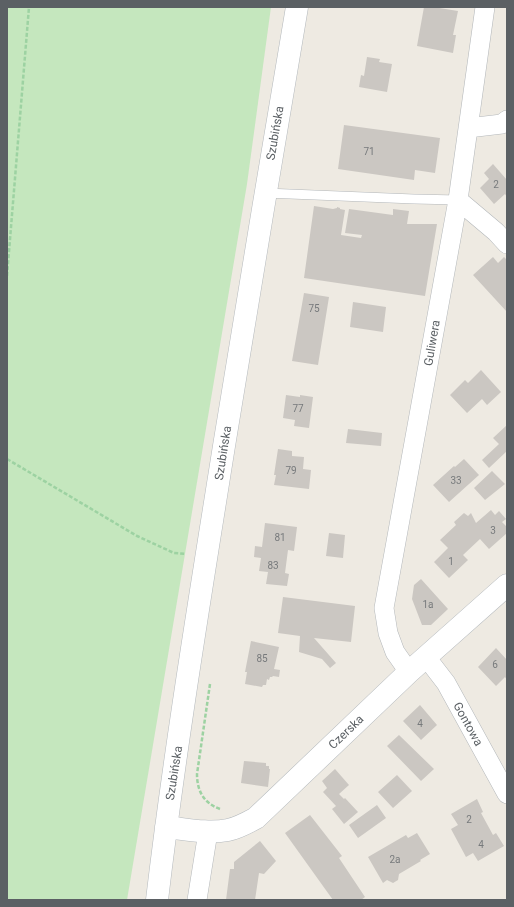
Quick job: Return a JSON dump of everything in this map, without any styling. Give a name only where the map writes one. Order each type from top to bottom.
[{"type":"main road","name":"Szubińska","points":[[157,900],[166,827],[206,557],[296,7]]},
{"type":"main road","name":"Czerska","points":[[166,827],[208,832],[228,830],[256,818],[409,672],[507,585]]},
{"type":"street","name":"Guliwera","points":[[409,672],[395,652],[388,633],[384,608],[458,200],[485,7]]},
{"type":"street","points":[[468,128],[502,124],[507,120]]},
{"type":"street","points":[[458,200],[496,232],[507,244]]},
{"type":"street","name":"Gontowa","points":[[426,657],[446,683],[507,794]]},
{"type":"street","points":[[198,900],[208,832]]},
{"type":"lane","points":[[265,193],[458,200]]},
{"type":"path","points":[[7,276],[29,7]]},
{"type":"path","points":[[7,459],[137,536],[174,553],[206,557]]},
{"type":"green space","points":[[7,7],[271,7],[247,184],[127,900],[7,900]]},
{"type":"building","points":[[424,7],[458,11],[453,35],[456,35],[453,53],[417,46]]},
{"type":"building","points":[[367,57],[380,59],[379,62],[392,64],[387,92],[359,87],[361,75],[364,76]]},
{"type":"building","points":[[344,125],[440,138],[435,173],[415,170],[414,180],[338,169]]},
{"type":"building","points":[[493,164],[507,180],[507,197],[505,194],[494,204],[480,188],[489,179],[484,173]]},
{"type":"building","points":[[314,206],[333,209],[337,207],[345,210],[341,235],[361,238],[362,235],[345,233],[349,209],[393,215],[393,209],[409,211],[407,224],[437,224],[425,296],[304,278]]},
{"type":"building","points":[[493,257],[498,263],[504,257],[507,260],[507,312],[473,275]]},
{"type":"building","points":[[304,293],[329,297],[318,365],[292,361]]},
{"type":"building","points":[[353,302],[386,307],[383,332],[350,327]]},
{"type":"building","points":[[481,370],[501,392],[487,405],[482,399],[467,413],[450,395],[465,380],[468,383]]},
{"type":"building","points":[[286,395],[313,397],[309,428],[294,426],[295,420],[283,418]]},
{"type":"building","points":[[507,425],[507,451],[489,468],[482,460],[499,444],[493,438]]},
{"type":"building","points":[[348,429],[382,433],[381,446],[346,443]]},
{"type":"building","points":[[278,449],[292,451],[292,456],[304,457],[303,469],[311,470],[309,489],[274,485]]},
{"type":"building","points":[[464,459],[479,475],[449,502],[433,485]]},
{"type":"building","points":[[492,471],[505,484],[485,500],[474,488]]},
{"type":"building","points":[[491,510],[495,515],[499,511],[506,519],[502,522],[507,527],[507,533],[489,549],[480,539],[463,555],[468,560],[449,578],[434,562],[448,548],[440,540],[456,525],[454,522],[464,513],[468,516],[471,513],[476,523]]},
{"type":"building","points":[[265,523],[297,527],[294,551],[288,550],[285,573],[289,574],[287,586],[266,584],[268,572],[259,571],[261,558],[254,557],[255,546],[262,547]]},
{"type":"building","points":[[329,533],[345,535],[343,558],[326,556]]},
{"type":"building","points":[[421,579],[448,609],[431,625],[422,625],[412,599],[414,585]]},
{"type":"building","points":[[283,597],[355,606],[351,642],[314,638],[336,663],[330,668],[322,659],[299,652],[300,636],[278,633]]},
{"type":"building","points":[[251,641],[279,647],[274,669],[280,670],[279,677],[270,677],[269,680],[267,679],[266,685],[263,685],[262,687],[245,684],[247,672],[245,672]]},
{"type":"building","points":[[496,648],[507,660],[507,680],[505,677],[496,686],[478,667]]},
{"type":"building","points":[[420,705],[437,725],[421,740],[403,721]]},
{"type":"building","points":[[399,735],[434,769],[421,781],[387,746]]},
{"type":"building","points":[[244,761],[266,763],[266,766],[269,766],[268,787],[241,783]]},
{"type":"building","points":[[335,769],[349,785],[339,794],[344,799],[345,798],[358,812],[344,824],[332,809],[336,806],[323,792],[327,788],[322,781]]},
{"type":"building","points":[[397,775],[412,791],[393,808],[378,792]]},
{"type":"building","points":[[477,799],[483,812],[481,813],[493,835],[496,833],[504,846],[478,861],[473,853],[466,857],[451,829],[458,825],[451,814]]},
{"type":"building","points":[[377,805],[386,818],[358,838],[349,825]]},
{"type":"building","points":[[310,815],[342,856],[339,858],[365,897],[361,900],[333,900],[285,833]]},
{"type":"building","points":[[417,833],[430,854],[399,874],[398,880],[393,883],[387,880],[383,883],[368,857],[406,835],[408,838]]},
{"type":"building","points":[[260,841],[276,861],[264,874],[259,873],[255,900],[226,900],[230,869],[234,869],[234,862]]}]
